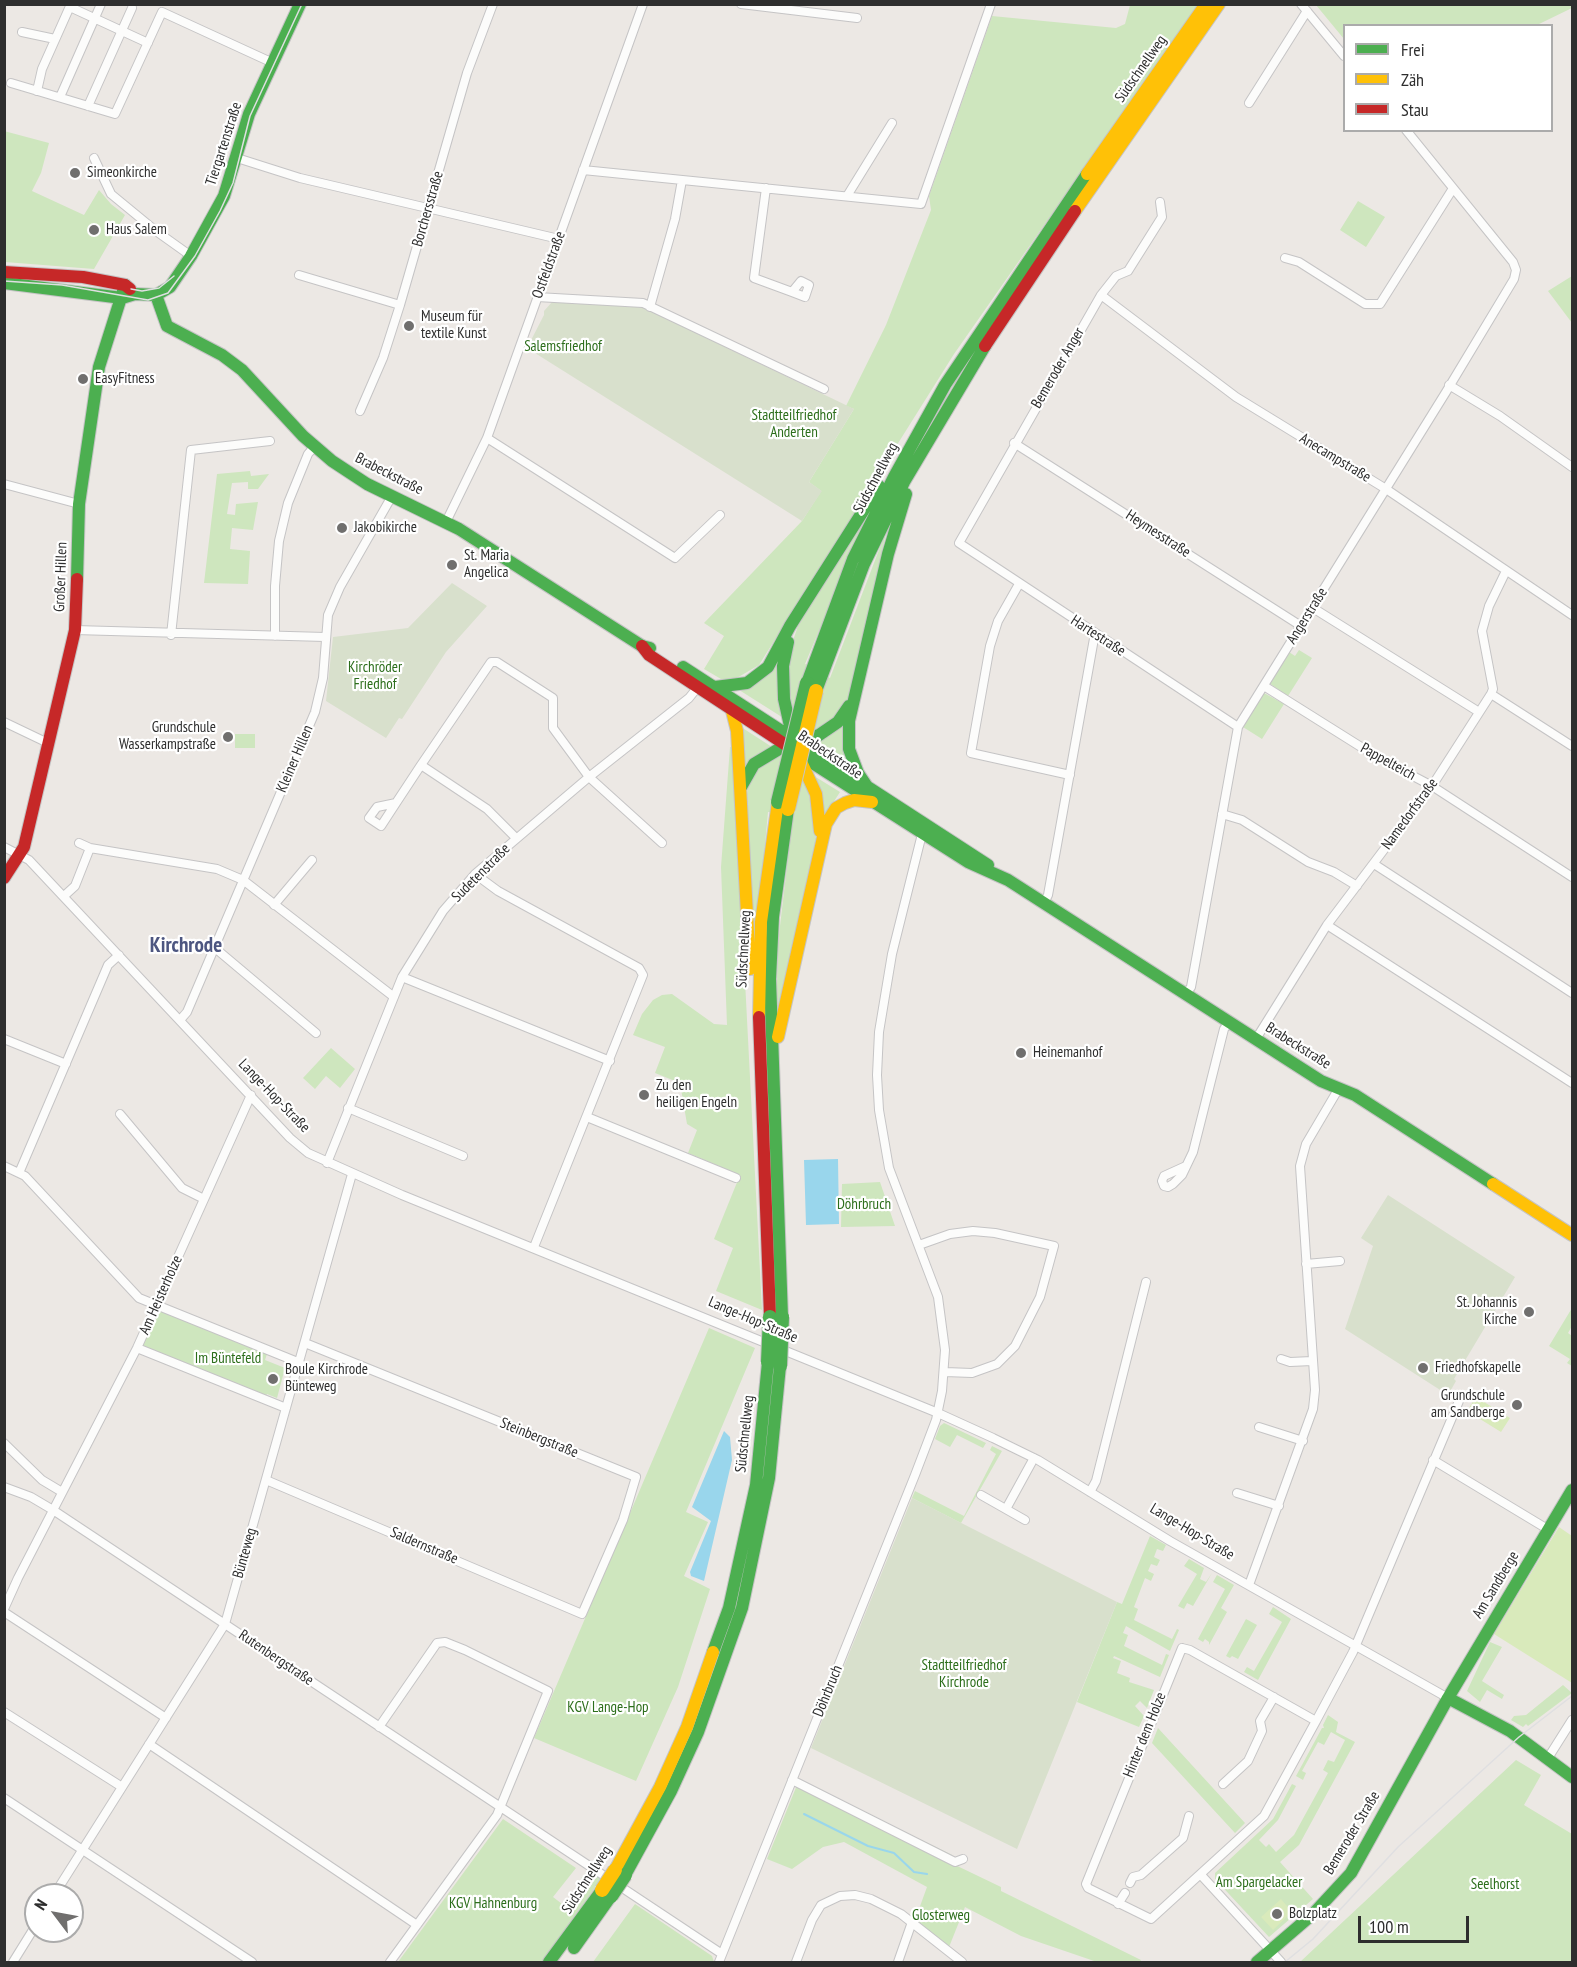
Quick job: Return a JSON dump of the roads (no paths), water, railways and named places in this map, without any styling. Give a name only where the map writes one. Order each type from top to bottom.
[{"type":"main road","name":"Tiergartenstraße","points":[[156,295],[170,287],[192,256],[224,196],[249,114],[300,4]]},
{"type":"main road","name":"Südschnellweg","points":[[1055,231],[1206,4]]},
{"type":"main road","name":"Südschnellweg","points":[[776,1317],[758,1037],[761,922],[783,805],[822,637],[853,560],[894,477],[945,386],[1219,4]]},
{"type":"main road","name":"Südschnellweg","points":[[812,687],[864,564],[926,442],[1039,253]]},
{"type":"main road","points":[[4,272],[83,277],[127,292]]},
{"type":"main road","points":[[4,283],[156,295]]},
{"type":"main road","name":"Großer Hillen","points":[[4,878],[20,854],[50,744],[75,630],[79,504],[95,385],[127,292]]},
{"type":"main road","name":"Brabeckstraße","points":[[156,295],[167,326],[222,355],[242,370],[314,447],[350,474],[446,522],[642,646],[650,655],[705,684],[870,795],[1008,880],[1321,1081],[1355,1095],[1572,1235]]},
{"type":"main road","points":[[705,684],[747,683],[760,675],[776,654],[790,626],[945,386]]},
{"type":"main road","points":[[772,1073],[782,1011],[826,824],[836,808],[870,795],[849,749],[849,721],[894,532],[926,442]]},
{"type":"main road","points":[[804,606],[789,637],[783,666],[784,699],[795,745],[816,794],[819,849]]},
{"type":"main road","name":"Brabeckstraße","points":[[705,684],[732,711],[795,745]]},
{"type":"main road","points":[[741,787],[754,764],[772,753],[829,729],[847,712],[854,698]]},
{"type":"main road","points":[[732,711],[737,731],[752,992],[758,1037]]},
{"type":"main road","name":"Südschnellweg","points":[[563,1962],[671,1791],[698,1732],[742,1608],[769,1478],[776,1317],[770,980],[783,805]]},
{"type":"main road","name":"Am Sandberge","points":[[1448,1698],[1572,1490]]},
{"type":"main road","name":"Lange-Hop-Straße","points":[[1448,1698],[1510,1731],[1548,1758]]},
{"type":"main road","name":"Bemeroder Straße","points":[[1257,1962],[1276,1957],[1351,1873],[1448,1698]]},
{"type":"main road","points":[[1548,1758],[1559,1761],[1572,1769]]},
{"type":"main road","points":[[1548,1758],[1555,1767],[1572,1777]]},
{"type":"main road","name":"Südschnellweg","points":[[549,1962],[607,1893]]},
{"type":"street","points":[[60,97],[101,4]]},
{"type":"street","name":"Borchersstraße","points":[[360,411],[383,358],[467,73],[493,4]]},
{"type":"street","name":"Ostfeldstraße","points":[[446,522],[487,438],[643,4]]},
{"type":"street","points":[[741,4],[857,18]]},
{"type":"street","points":[[583,170],[921,204],[991,4]]},
{"type":"street","points":[[38,91],[42,69],[70,6],[148,43]]},
{"type":"street","points":[[1249,103],[1304,8],[1343,55]]},
{"type":"street","points":[[88,106],[132,9]]},
{"type":"street","points":[[11,83],[115,114],[162,12],[273,63]]},
{"type":"street","points":[[22,32],[55,39]]},
{"type":"street","points":[[847,196],[892,123]]},
{"type":"street","points":[[1285,258],[1299,262],[1365,304],[1380,304],[1452,190],[1408,132]]},
{"type":"street","points":[[94,158],[111,194],[156,231],[192,256]]},
{"type":"street","points":[[237,158],[300,178],[559,239]]},
{"type":"street","points":[[650,307],[675,219],[682,180]]},
{"type":"street","points":[[766,188],[754,278],[792,292]]},
{"type":"street","name":"Angerstraße","points":[[1186,994],[1191,987],[1238,727],[1514,279],[1516,270],[1513,261],[1452,190]]},
{"type":"street","name":"Bemeroder Anger","points":[[959,543],[1014,443],[1101,295],[1116,276],[1128,271],[1162,217],[1160,202]]},
{"type":"street","points":[[299,275],[400,305]]},
{"type":"street","name":"Anecampstraße","points":[[1101,295],[1236,397],[1386,489],[1572,615]]},
{"type":"street","points":[[537,297],[643,303],[824,389]]},
{"type":"street","points":[[1449,385],[1525,432],[1572,467]]},
{"type":"street","points":[[487,438],[675,558],[720,515]]},
{"type":"street","points":[[171,634],[191,450],[270,441]]},
{"type":"street","name":"Heymesstraße","points":[[1014,443],[1301,627]]},
{"type":"street","points":[[275,636],[275,586],[279,541],[292,493],[308,454],[314,447]]},
{"type":"street","points":[[4,484],[79,504]]},
{"type":"street","name":"Kleiner Hillen","points":[[180,1020],[187,1012],[315,712],[323,678],[325,632],[340,587],[392,496]]},
{"type":"street","name":"Hartestraße","points":[[959,543],[1238,727]]},
{"type":"street","points":[[1506,571],[1489,606],[1482,631],[1493,689],[1491,694],[1572,746]]},
{"type":"street","points":[[1019,584],[998,621],[990,646],[971,753],[1070,775]]},
{"type":"street","points":[[1313,608],[1479,712]]},
{"type":"street","points":[[75,630],[275,636],[325,632]]},
{"type":"street","points":[[1044,903],[1048,895],[1095,633]]},
{"type":"street","points":[[396,803],[486,667],[497,662],[553,698],[553,728],[589,777],[662,843]]},
{"type":"street","name":"Sudetenstraße","points":[[327,1163],[402,977],[443,911],[475,874],[516,838],[705,684]]},
{"type":"street","name":"Pappelteich","points":[[1264,686],[1377,757],[1432,786],[1572,877]]},
{"type":"street","name":"Namedorfstraße","points":[[1256,1039],[1328,925],[1432,786],[1491,694]]},
{"type":"street","points":[[4,722],[50,744]]},
{"type":"street","points":[[421,765],[487,808],[516,838]]},
{"type":"street","points":[[1222,814],[1242,819],[1308,862],[1334,872],[1357,886]]},
{"type":"street","name":"Döhrbruch","points":[[720,1958],[938,1413],[945,1372],[944,1330],[938,1297],[889,1168],[879,1110],[877,1075],[879,1034],[892,954],[924,829]]},
{"type":"street","points":[[79,843],[90,848],[217,869],[243,880],[393,997]]},
{"type":"street","name":"Lange-Hop-Straße","points":[[4,847],[20,854],[64,896],[290,1138],[308,1154],[938,1413],[1034,1458],[1249,1585],[1448,1698]]},
{"type":"street","points":[[64,896],[75,885],[90,848]]},
{"type":"street","points":[[274,905],[312,860]]},
{"type":"street","points":[[1374,864],[1572,993]]},
{"type":"street","points":[[475,874],[498,891],[639,968],[643,975],[534,1247]]},
{"type":"street","points":[[1328,925],[1572,1083]]},
{"type":"street","points":[[215,948],[316,1033]]},
{"type":"street","points":[[20,1173],[108,965],[119,955]]},
{"type":"street","points":[[402,977],[610,1061]]},
{"type":"street","points":[[1186,1166],[1193,1152],[1224,1029],[1229,1022]]},
{"type":"street","points":[[4,1039],[66,1064]]},
{"type":"street","points":[[1249,1585],[1313,1409],[1315,1390],[1300,1166],[1302,1154],[1339,1088]]},
{"type":"street","name":"Am Heisterholze","points":[[4,1611],[53,1510],[138,1348],[251,1095]]},
{"type":"street","points":[[348,1108],[463,1156]]},
{"type":"street","points":[[120,1114],[182,1188],[204,1199]]},
{"type":"street","points":[[587,1117],[736,1178]]},
{"type":"street","points":[[4,1166],[25,1176],[139,1298],[300,1363]]},
{"type":"street","name":"Bünteweg","points":[[61,1883],[225,1624],[352,1174]]},
{"type":"street","points":[[918,1245],[950,1234],[973,1231],[995,1233],[1054,1246],[1040,1297],[1015,1346],[997,1364],[972,1373],[945,1372]]},
{"type":"street","points":[[1306,1264],[1340,1261]]},
{"type":"street","points":[[1090,1492],[1096,1481],[1146,1282]]},
{"type":"street","name":"Steinbergstraße","points":[[305,1343],[636,1477],[624,1520],[582,1614]]},
{"type":"street","points":[[138,1348],[286,1408]]},
{"type":"street","points":[[1281,1359],[1290,1362],[1312,1361]]},
{"type":"street","name":"Hinter dem Holze","points":[[1316,1721],[1190,1650],[1180,1650],[1086,1882],[1088,1888],[1150,1919],[1264,1816],[1316,1721],[1356,1646],[1459,1401]]},
{"type":"street","points":[[1259,1426],[1303,1440]]},
{"type":"street","points":[[4,1443],[42,1480],[63,1492]]},
{"type":"street","points":[[1006,1509],[1034,1458]]},
{"type":"street","points":[[1433,1460],[1549,1530]]},
{"type":"street","name":"Saldernstraße","points":[[266,1480],[582,1614]]},
{"type":"street","name":"Rutenbergstraße","points":[[4,1486],[31,1497],[53,1510],[720,1958]]},
{"type":"street","points":[[1237,1493],[1279,1506]]},
{"type":"street","points":[[981,1495],[1025,1520]]},
{"type":"street","points":[[4,1611],[165,1718]]},
{"type":"street","points":[[379,1727],[437,1643],[445,1642],[465,1650],[548,1691],[498,1807],[497,1815],[390,1962]]},
{"type":"street","points":[[1223,1784],[1248,1761],[1263,1731],[1260,1721],[1274,1697]]},
{"type":"street","points":[[4,1712],[122,1787]]},
{"type":"street","points":[[1548,1758],[1572,1720]]},
{"type":"street","points":[[148,1744],[417,1925]]},
{"type":"street","points":[[792,1780],[955,1862],[963,1859]]},
{"type":"street","points":[[4,1798],[252,1962]]},
{"type":"street","points":[[1130,1883],[1133,1877],[1141,1875],[1183,1838],[1189,1816]]},
{"type":"street","points":[[1201,1875],[1276,1957]]},
{"type":"street","points":[[1119,1904],[1125,1893]]},
{"type":"street","points":[[796,1962],[812,1920],[821,1905],[840,1896],[855,1895],[871,1899],[912,1922],[962,1962]]},
{"type":"street","points":[[898,1962],[912,1922]]},
{"type":"street","points":[[13,1962],[24,1943]]},
{"type":"water","points":[[838,1159],[839,1224],[806,1225],[804,1160]]},
{"type":"water","points":[[724,1431],[730,1437],[732,1460],[704,1581],[691,1576],[690,1572],[711,1521],[692,1507]]},
{"type":"waterway","points":[[804,1814],[868,1846],[894,1853],[914,1872],[927,1874]]},
{"type":"tram line","points":[[4,281],[62,285],[148,300],[168,293],[195,256],[233,183],[250,116],[302,4]]},
{"type":"tram line","points":[[131,289],[142,291],[159,288],[174,276]]},
{"type":"tram line","points":[[1285,1962],[1313,1939],[1398,1847],[1519,1737],[1572,1696]]},
{"type":"place","name":"Simeonkirche","points":[[75,173]]},
{"type":"place","name":"Haus Salem","points":[[94,230]]},
{"type":"place","name":"Museum für textile Kunst","points":[[409,326]]},
{"type":"place","name":"EasyFitness","points":[[83,379]]},
{"type":"place","name":"Jakobikirche","points":[[342,528]]},
{"type":"place","name":"St. Maria Angelica","points":[[452,565]]},
{"type":"place","name":"Grundschule Wasserkampstraße","points":[[228,737]]},
{"type":"place","name":"Heinemanhof","points":[[1021,1053]]},
{"type":"place","name":"Zu den heiligen Engeln","points":[[644,1095]]},
{"type":"place","name":"St. Johannis Kirche","points":[[1529,1312]]},
{"type":"place","name":"Friedhofskapelle","points":[[1423,1368]]},
{"type":"place","name":"Boule Kirchrode Bünteweg","points":[[273,1379]]},
{"type":"place","name":"Grundschule am Sandberge","points":[[1517,1405]]},
{"type":"place","name":"Bolzplatz","points":[[1277,1914]]},
{"type":"district","name":"Kirchrode","points":[[186,946]]},
{"type":"park label","name":"Salemsfriedhof","points":[[563,347]]},
{"type":"park label","name":"Stadtteilfriedhof Anderten","points":[[794,424]]},
{"type":"park label","name":"Kirchröder Friedhof","points":[[375,676]]},
{"type":"park label","name":"Im Büntefeld","points":[[228,1359]]},
{"type":"park label","name":"Stadtteilfriedhof Kirchrode","points":[[964,1674]]},
{"type":"park label","name":"KGV Lange-Hop","points":[[608,1708]]},
{"type":"park label","name":"Am Spargelacker","points":[[1259,1883]]},
{"type":"park label","name":"Seelhorst","points":[[1495,1885]]},
{"type":"park label","name":"KGV Hahnenburg","points":[[493,1904]]},
{"type":"park label","name":"Glosterweg","points":[[941,1916]]}]
